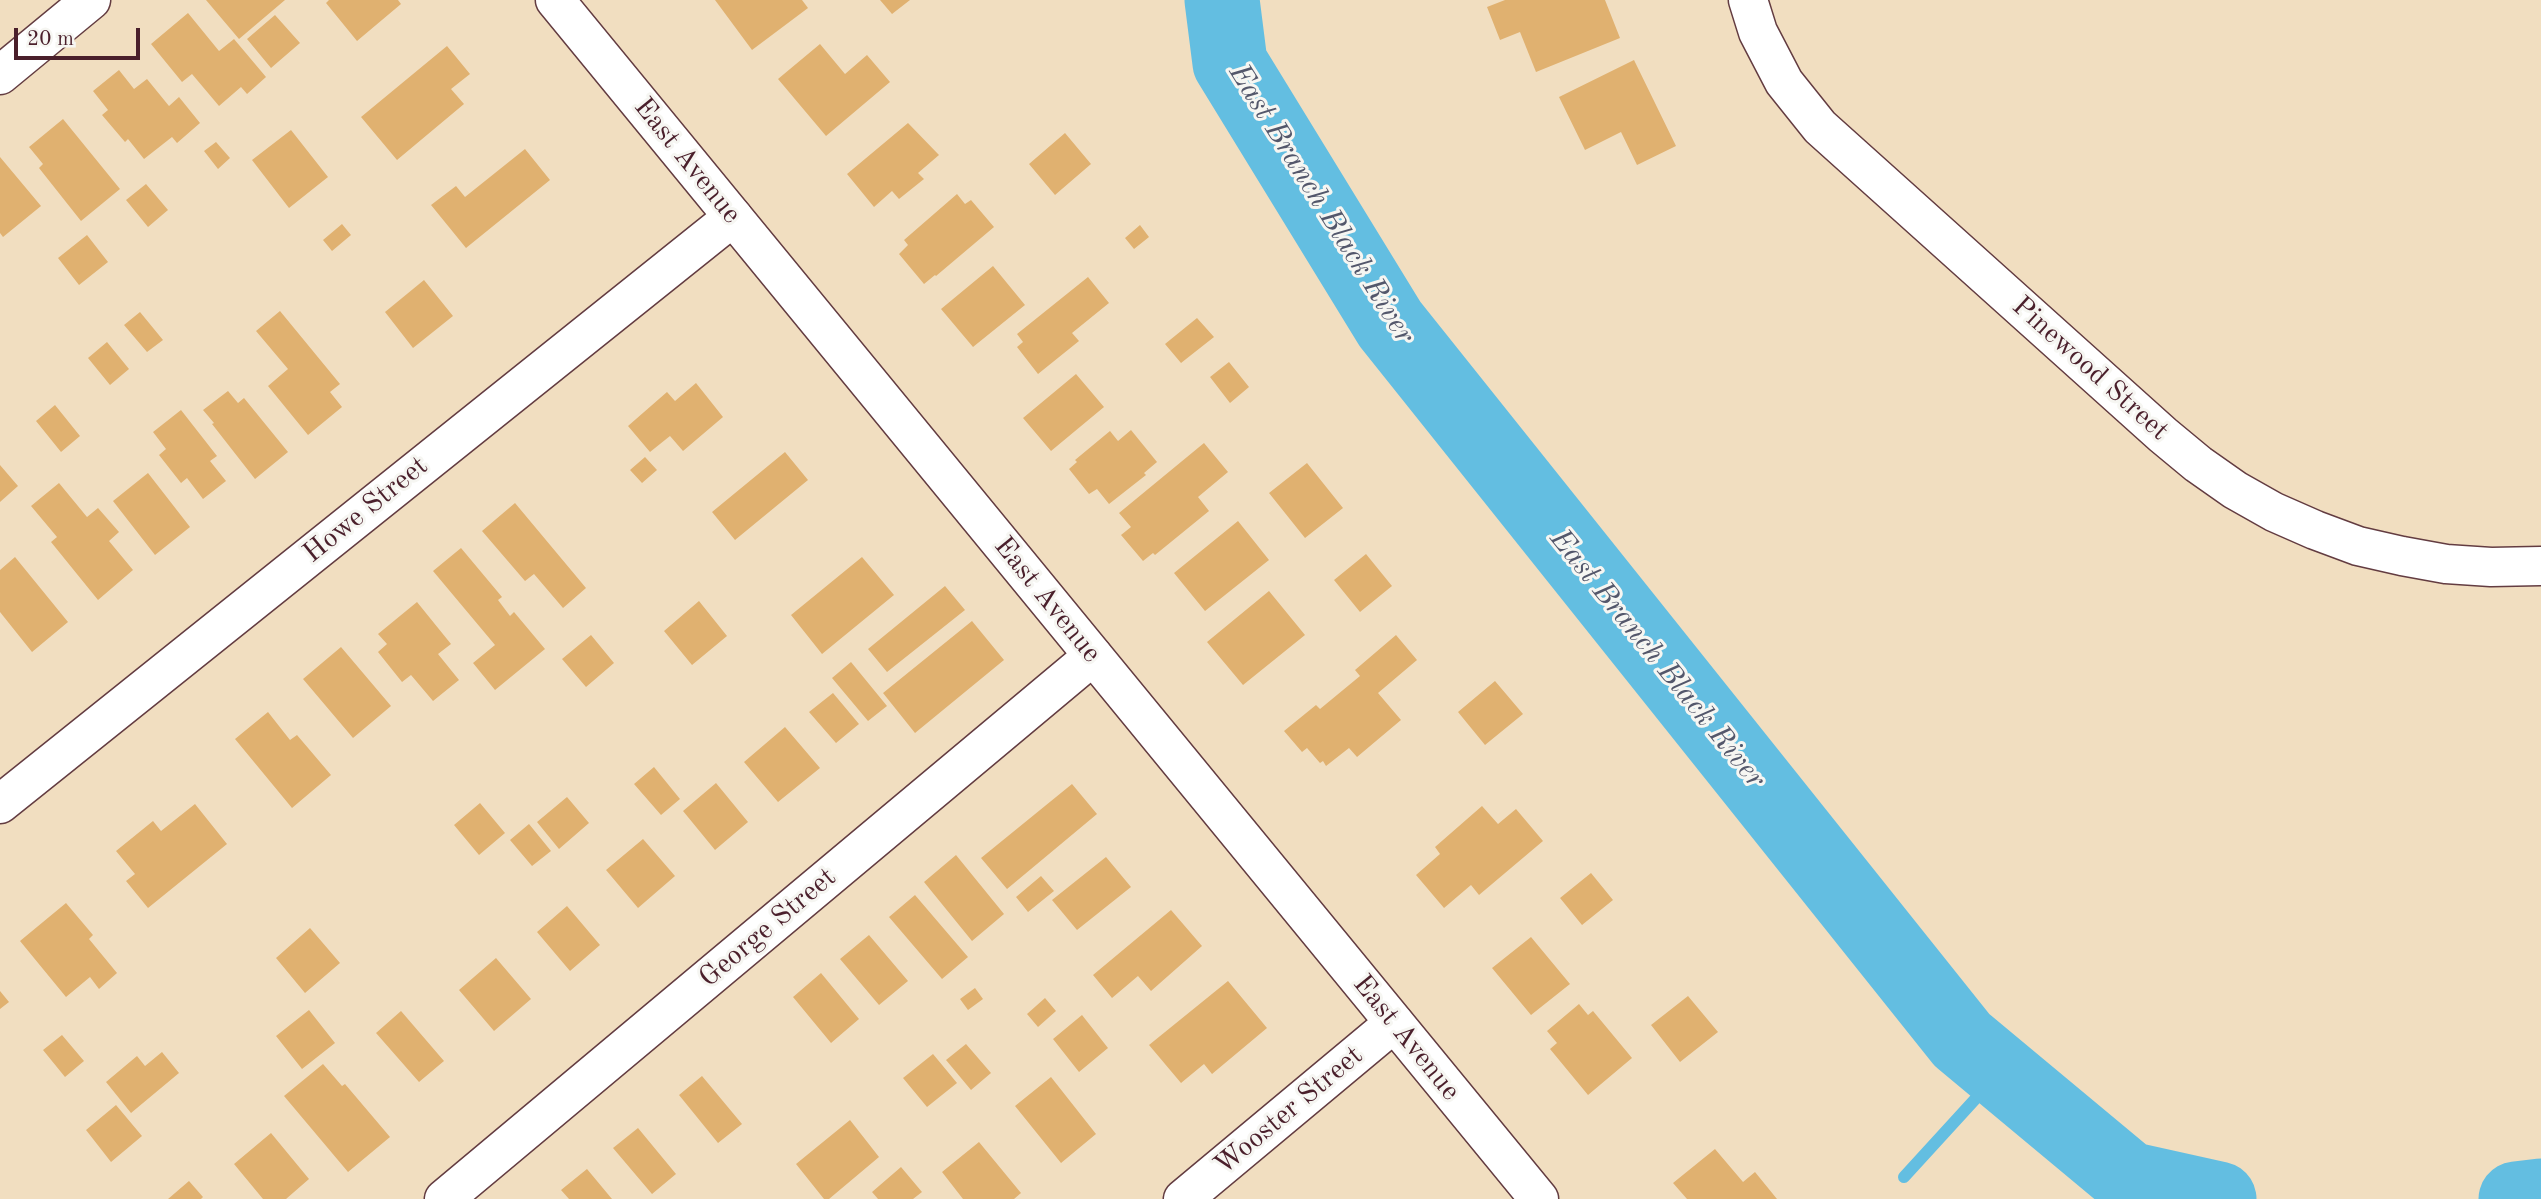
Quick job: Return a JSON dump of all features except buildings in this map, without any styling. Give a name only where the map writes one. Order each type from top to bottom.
[{"type":"street","points":[[0,75],[91,0]]},
{"type":"street","name":"East Avenue","points":[[555,0],[1539,1199]]},
{"type":"street","name":"Pinewood Street","points":[[1748,0],[1758,32],[1784,82],[1820,127],[2198,464],[2274,512],[2358,545],[2446,564],[2541,566]]},
{"type":"street","name":"Howe Street","points":[[0,804],[733,217]]},
{"type":"street","name":"George Street","points":[[444,1199],[1093,656]]},
{"type":"street","name":"Wooster Street","points":[[1183,1199],[1394,1023]]},
{"type":"waterway","name":"East Branch Black River","points":[[1222,0],[1230,63],[1390,324],[1962,1040],[2129,1179],[2219,1199]]},
{"type":"waterway","points":[[1904,1177],[2000,1072]]},
{"type":"waterway","name":"East Branch Black River","points":[[2516,1199],[2541,1196]]}]
